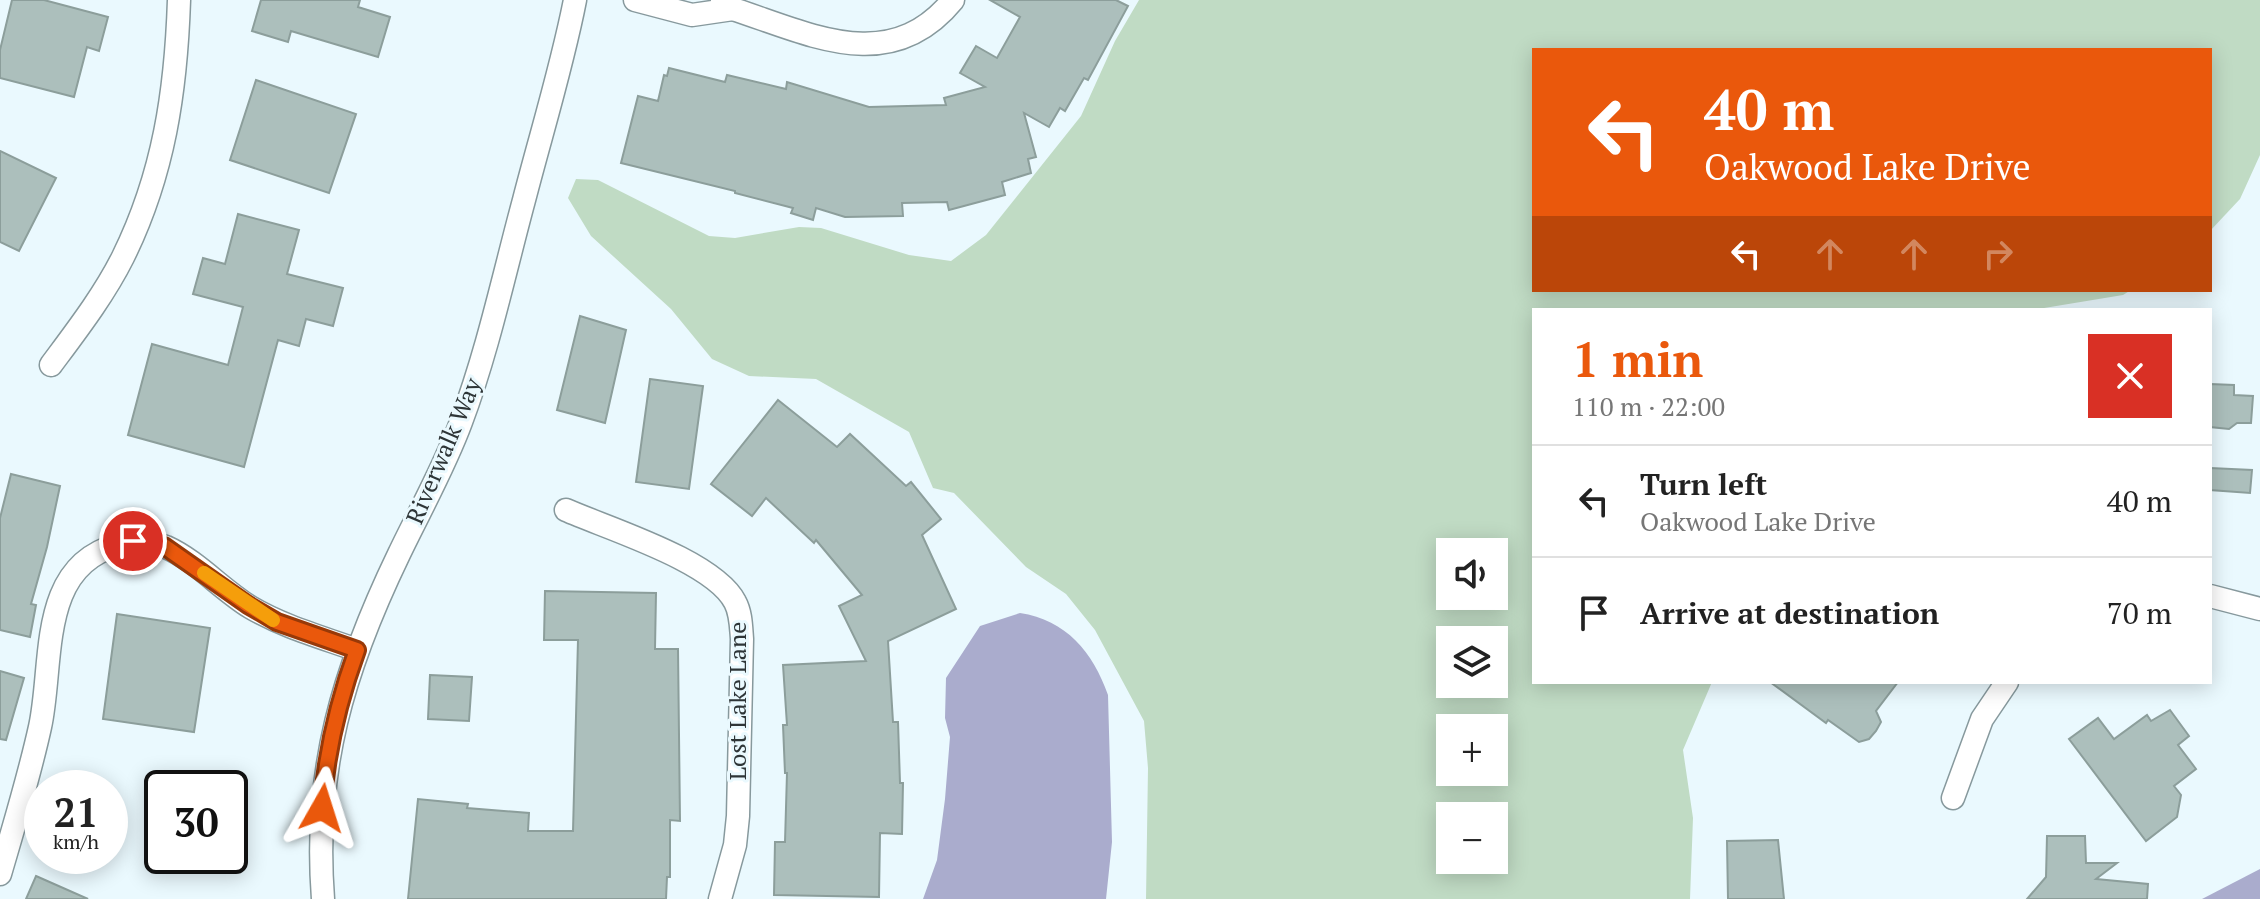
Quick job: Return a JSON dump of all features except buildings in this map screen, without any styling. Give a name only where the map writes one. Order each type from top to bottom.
[{"type":"street","points":[[51,365],[117,267],[151,187],[171,109],[179,0]]},
{"type":"street","name":"Riverwalk Way","points":[[323,899],[320,826],[328,753],[339,705],[381,592],[455,435],[482,361],[575,0]]},
{"type":"street","points":[[635,0],[692,15],[728,4],[833,42],[867,46],[905,38],[938,19],[953,0]]},
{"type":"street","name":"Lost Lake Lane","points":[[566,510],[693,563],[725,587],[735,602],[742,639],[738,816],[735,845],[720,899]]},
{"type":"street","points":[[0,874],[31,769],[41,722],[58,599],[75,570],[101,550],[133,541],[164,546],[277,622],[357,650]]},
{"type":"street","points":[[2212,597],[2260,609]]},
{"type":"street","points":[[1953,798],[1982,719],[2006,684]]},
{"type":"green space","points":[[1139,0],[2260,0],[2260,155],[2240,199],[2212,229],[2212,48],[1532,48],[1532,292],[2128,292],[2044,308],[1532,308],[1532,684],[1711,684],[1683,750],[1693,818],[1690,899],[1146,899],[1148,768],[1144,721],[1095,630],[1066,594],[1026,567],[954,493],[933,488],[909,432],[816,379],[749,376],[712,359],[671,309],[591,236],[568,198],[576,179],[598,180],[709,236],[735,238],[799,227],[821,228],[909,255],[951,261],[986,235],[1081,116],[1115,41]]},
{"type":"water","points":[[1020,613],[1051,623],[1076,640],[1094,665],[1108,695],[1112,842],[1106,899],[923,899],[937,860],[945,799],[950,737],[945,718],[946,678],[980,626]]},
{"type":"water","points":[[2260,869],[2260,899],[2202,899]]},
{"type":"slow traffic","points":[[204,573],[273,620]]},
{"type":"route","points":[[133,541],[164,546],[277,622],[357,650],[328,753],[322,808]]}]
